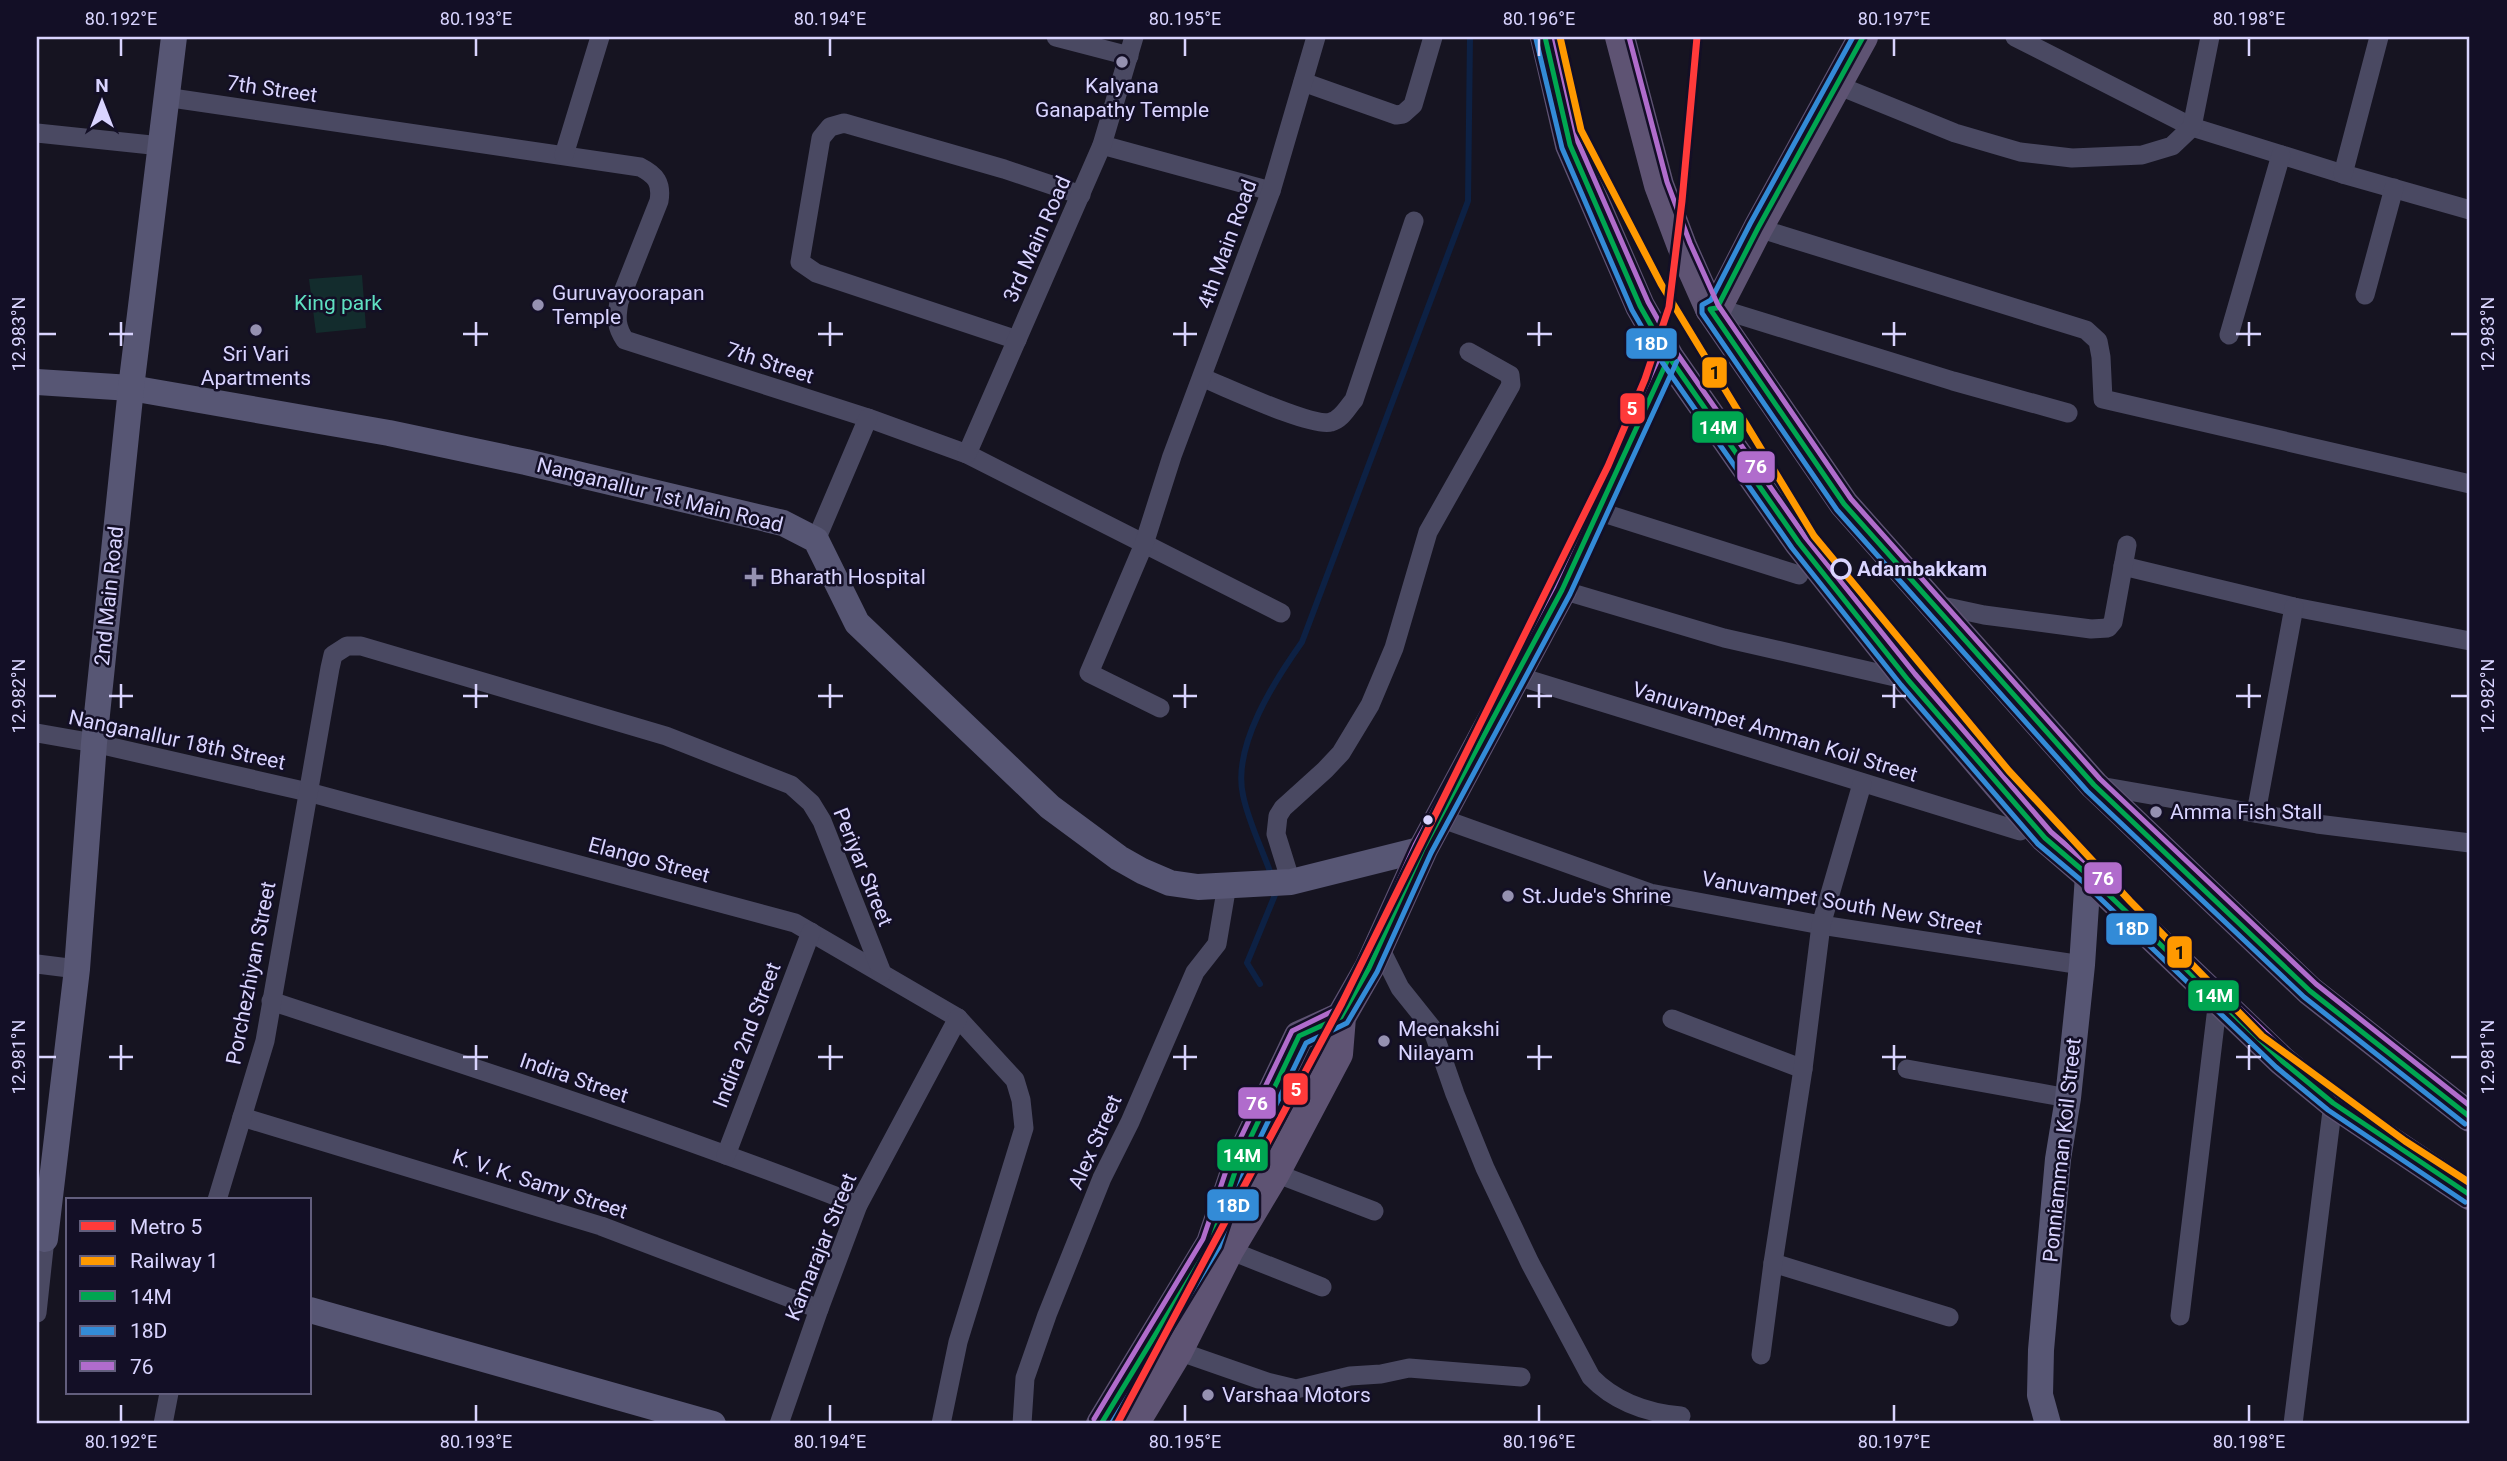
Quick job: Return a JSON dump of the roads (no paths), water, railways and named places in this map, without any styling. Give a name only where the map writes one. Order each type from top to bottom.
[{"type":"main road","points":[[1545,37],[1570,145],[1640,306],[1669,357],[1799,543],[1908,680],[2045,838],[2088,875],[2282,1061],[2333,1103],[2470,1195]]},
{"type":"main road","points":[[1620,37],[1659,185],[1682,246],[1714,309],[1844,504],[2094,785],[2310,991],[2470,1116]]},
{"type":"main road","points":[[1714,309],[1863,37]]},
{"type":"main road","points":[[1133,1424],[1178,1351],[1229,1250],[1275,1173],[1338,1054],[1341,1017],[1374,957],[1423,849],[1562,590]]},
{"type":"main road","points":[[1101,1424],[1211,1243],[1237,1166],[1299,1036],[1341,1017]]},
{"type":"street","name":"2nd Main Road","points":[[50,1241],[78,969],[94,744],[131,388],[174,37]]},
{"type":"street","points":[[564,155],[600,37]]},
{"type":"street","points":[[1056,37],[1129,56]]},
{"type":"street","name":"3rd Main Road","points":[[967,454],[1102,145],[1134,37]]},
{"type":"street","name":"4th Main Road","points":[[1160,708],[1089,673],[1144,544],[1172,456],[1271,191],[1316,37]]},
{"type":"street","points":[[1303,82],[1396,115],[1403,114],[1412,105],[1433,37]]},
{"type":"street","points":[[2015,37],[2192,127],[2470,210]]},
{"type":"street","points":[[1837,85],[1955,133],[2020,152],[2113,158],[2141,155],[2172,146],[2192,127],[2210,37]]},
{"type":"street","points":[[2343,174],[2379,37]]},
{"type":"street","name":"7th Street","points":[[165,97],[640,167],[653,174],[660,185],[659,201],[619,302],[617,328],[625,340],[868,418],[967,454],[1281,613]]},
{"type":"street","points":[[1017,340],[816,274],[800,262],[821,138],[830,127],[844,123],[1004,169],[1081,195]]},
{"type":"street","points":[[37,133],[162,146]]},
{"type":"street","points":[[1102,145],[1271,191]]},
{"type":"street","points":[[2230,335],[2281,155]]},
{"type":"street","points":[[2365,296],[2394,188]]},
{"type":"street","points":[[1203,378],[1312,422],[1333,422],[1342,416],[1354,400],[1414,221]]},
{"type":"street","points":[[1758,228],[2086,330],[2098,341],[2103,398],[2470,484]]},
{"type":"street","points":[[1714,309],[2068,413]]},
{"type":"street","points":[[1280,882],[1276,834],[1278,816],[1340,752],[1370,705],[1394,648],[1429,532],[1511,385],[1510,375],[1469,352]]},
{"type":"street","name":"Nanganallur 1st Main Road","points":[[37,382],[131,388],[389,433],[526,462],[783,523],[816,540]]},
{"type":"street","points":[[868,418],[816,540],[856,623],[1051,807],[1119,858],[1170,883],[1198,887],[1280,882],[1423,849]]},
{"type":"street","points":[[1597,511],[1799,575]]},
{"type":"street","points":[[1933,604],[1984,615],[2108,628],[2113,622],[2127,545]]},
{"type":"street","points":[[2123,566],[2294,607],[2470,641]]},
{"type":"street","points":[[1562,590],[1724,638],[1908,680]]},
{"type":"street","points":[[2256,813],[2294,607]]},
{"type":"street","name":"Porchezhiyan Street","points":[[218,1198],[265,1041],[334,655],[347,646],[362,646],[666,736],[791,785]]},
{"type":"street","name":"Vanuvampet Amman Koil Street","points":[[1517,676],[2020,831]]},
{"type":"street","name":"Nanganallur 18th Street","points":[[37,733],[308,792]]},
{"type":"street","points":[[1761,1354],[1803,1069],[1821,925],[1862,784]]},
{"type":"street","name":"Periyar Street","points":[[791,785],[811,803],[822,821],[882,974]]},
{"type":"street","points":[[2094,785],[2317,824],[2470,843]]},
{"type":"street","name":"Elango Street","points":[[308,792],[795,923],[958,1018],[1015,1080],[1021,1100],[1024,1128],[958,1342],[941,1424]]},
{"type":"street","name":"Vanuvampet South New Street","points":[[1440,818],[1650,893],[1821,925],[2082,965]]},
{"type":"street","name":"Ponniamman Koil Street","points":[[2048,1423],[2040,1395],[2041,1349],[2058,1159],[2068,1098],[2082,965],[2088,875]]},
{"type":"street","name":"Alex Street","points":[[1022,1424],[1025,1378],[1046,1315],[1102,1178],[1130,1122],[1195,972],[1217,944],[1227,885]]},
{"type":"street","name":"Indira 2nd Street","points":[[726,1155],[811,932]]},
{"type":"street","points":[[1374,957],[1432,1028],[1485,1168],[1530,1264],[1585,1368],[1602,1389],[1628,1403],[1664,1414],[1681,1416]]},
{"type":"street","points":[[37,964],[78,969]]},
{"type":"street","points":[[2180,1316],[2218,999]]},
{"type":"street","name":"Indira Street","points":[[271,1001],[576,1102],[858,1205]]},
{"type":"street","name":"Kamarajar Street","points":[[779,1424],[858,1205],[958,1018]]},
{"type":"street","points":[[1672,1019],[1803,1069]]},
{"type":"street","points":[[1907,1069],[2068,1098]]},
{"type":"street","points":[[2293,1424],[2333,1103]]},
{"type":"street","name":"K. V. K. Samy Street","points":[[242,1117],[601,1226],[819,1309]]},
{"type":"street","points":[[1275,1173],[1374,1211]]},
{"type":"street","points":[[37,1313],[50,1241]]},
{"type":"street","points":[[1229,1250],[1322,1287]]},
{"type":"street","points":[[1773,1264],[1949,1317]]},
{"type":"street","points":[[312,1311],[713,1424]]},
{"type":"street","points":[[1178,1351],[1267,1382],[1296,1389],[1350,1376],[1381,1374],[1409,1368],[1521,1377]]},
{"type":"street","points":[[163,1424],[169,1394]]},
{"type":"waterway","points":[[1272,877],[1245,805],[1241,776],[1244,756],[1258,714],[1302,642],[1468,201],[1470,37]]},
{"type":"waterway","points":[[1260,984],[1247,963],[1277,890]]},
{"type":"metro line","name":"5","points":[[1117,1424],[1342,1003],[1608,466],[1645,379],[1669,307],[1697,37]]},
{"type":"rail line","name":"1","points":[[1560,37],[1581,130],[1661,284],[1814,536],[2009,771],[2130,901],[2262,1036],[2405,1141],[2470,1183]]},
{"type":"place","name":"Kalyana Ganapathy Temple","points":[[1122,62]]},
{"type":"place","name":"Guruvayoorapan Temple","points":[[538,305]]},
{"type":"place","name":"Sri Vari Apartments","points":[[256,330]]},
{"type":"place","name":"Adambakkam","points":[[1841,569]]},
{"type":"place","name":"Bharath Hospital","points":[[754,577]]},
{"type":"place","name":"Amma Fish Stall","points":[[2156,812]]},
{"type":"place","name":"St.Jude's Shrine","points":[[1508,896]]},
{"type":"place","name":"Meenakshi Nilayam","points":[[1384,1041]]},
{"type":"place","name":"Varshaa Motors","points":[[1208,1395]]},
{"type":"park label","name":"King park","points":[[338,303]]}]
